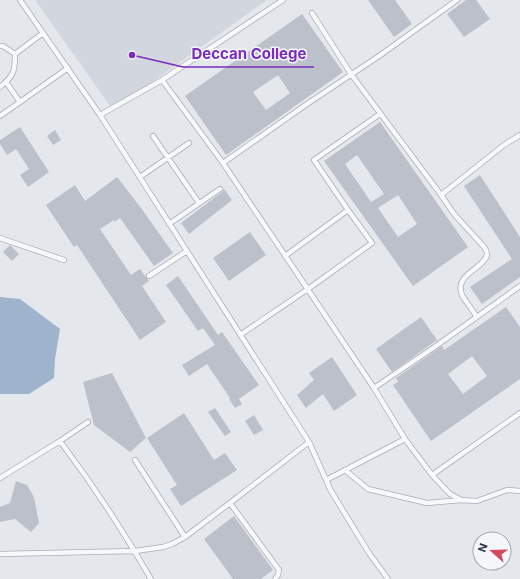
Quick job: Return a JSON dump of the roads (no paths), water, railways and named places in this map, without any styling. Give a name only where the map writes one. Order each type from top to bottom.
[{"type":"lane","points":[[20,0],[100,115],[309,442],[331,491],[368,553],[388,579]]},
{"type":"lane","points":[[100,115],[162,80],[283,0]]},
{"type":"lane","points":[[222,163],[457,0]]},
{"type":"lane","points":[[312,13],[351,74],[380,114],[454,214],[485,248],[487,254],[485,260],[464,278],[460,286],[462,294],[476,316]]},
{"type":"lane","points":[[0,87],[9,80],[14,71],[15,54],[43,33]]},
{"type":"lane","points":[[0,46],[3,46],[15,54]]},
{"type":"lane","points":[[0,116],[68,68]]},
{"type":"lane","points":[[162,80],[222,163],[308,289],[374,388],[405,439],[432,475],[450,494],[461,500]]},
{"type":"lane","points":[[6,82],[20,102]]},
{"type":"lane","points":[[240,335],[372,243],[314,160],[380,114]]},
{"type":"lane","points":[[441,195],[504,145],[520,135]]},
{"type":"lane","points":[[153,136],[199,203]]},
{"type":"lane","points":[[140,178],[189,143]]},
{"type":"lane","points":[[169,224],[220,189]]},
{"type":"lane","points":[[285,256],[348,210]]},
{"type":"lane","points":[[0,238],[64,260]]},
{"type":"lane","points":[[149,276],[187,251]]},
{"type":"lane","points":[[374,388],[520,286]]},
{"type":"lane","points":[[432,475],[520,413]]},
{"type":"lane","points":[[0,478],[88,422]]},
{"type":"lane","points":[[326,480],[405,439]]},
{"type":"lane","points":[[60,441],[77,464],[151,579]]},
{"type":"lane","points":[[0,554],[135,552],[172,544],[185,537],[309,442]]},
{"type":"lane","points":[[135,460],[185,537]]},
{"type":"lane","points":[[345,470],[368,490],[427,503],[461,500],[477,501],[507,490],[520,490]]},
{"type":"lane","points":[[230,503],[279,570],[275,579]]},
{"type":"water","points":[[0,297],[20,299],[60,329],[55,359],[54,378],[29,394],[0,394]]},
{"type":"place","name":"Deccan College","points":[[132,55]]}]
